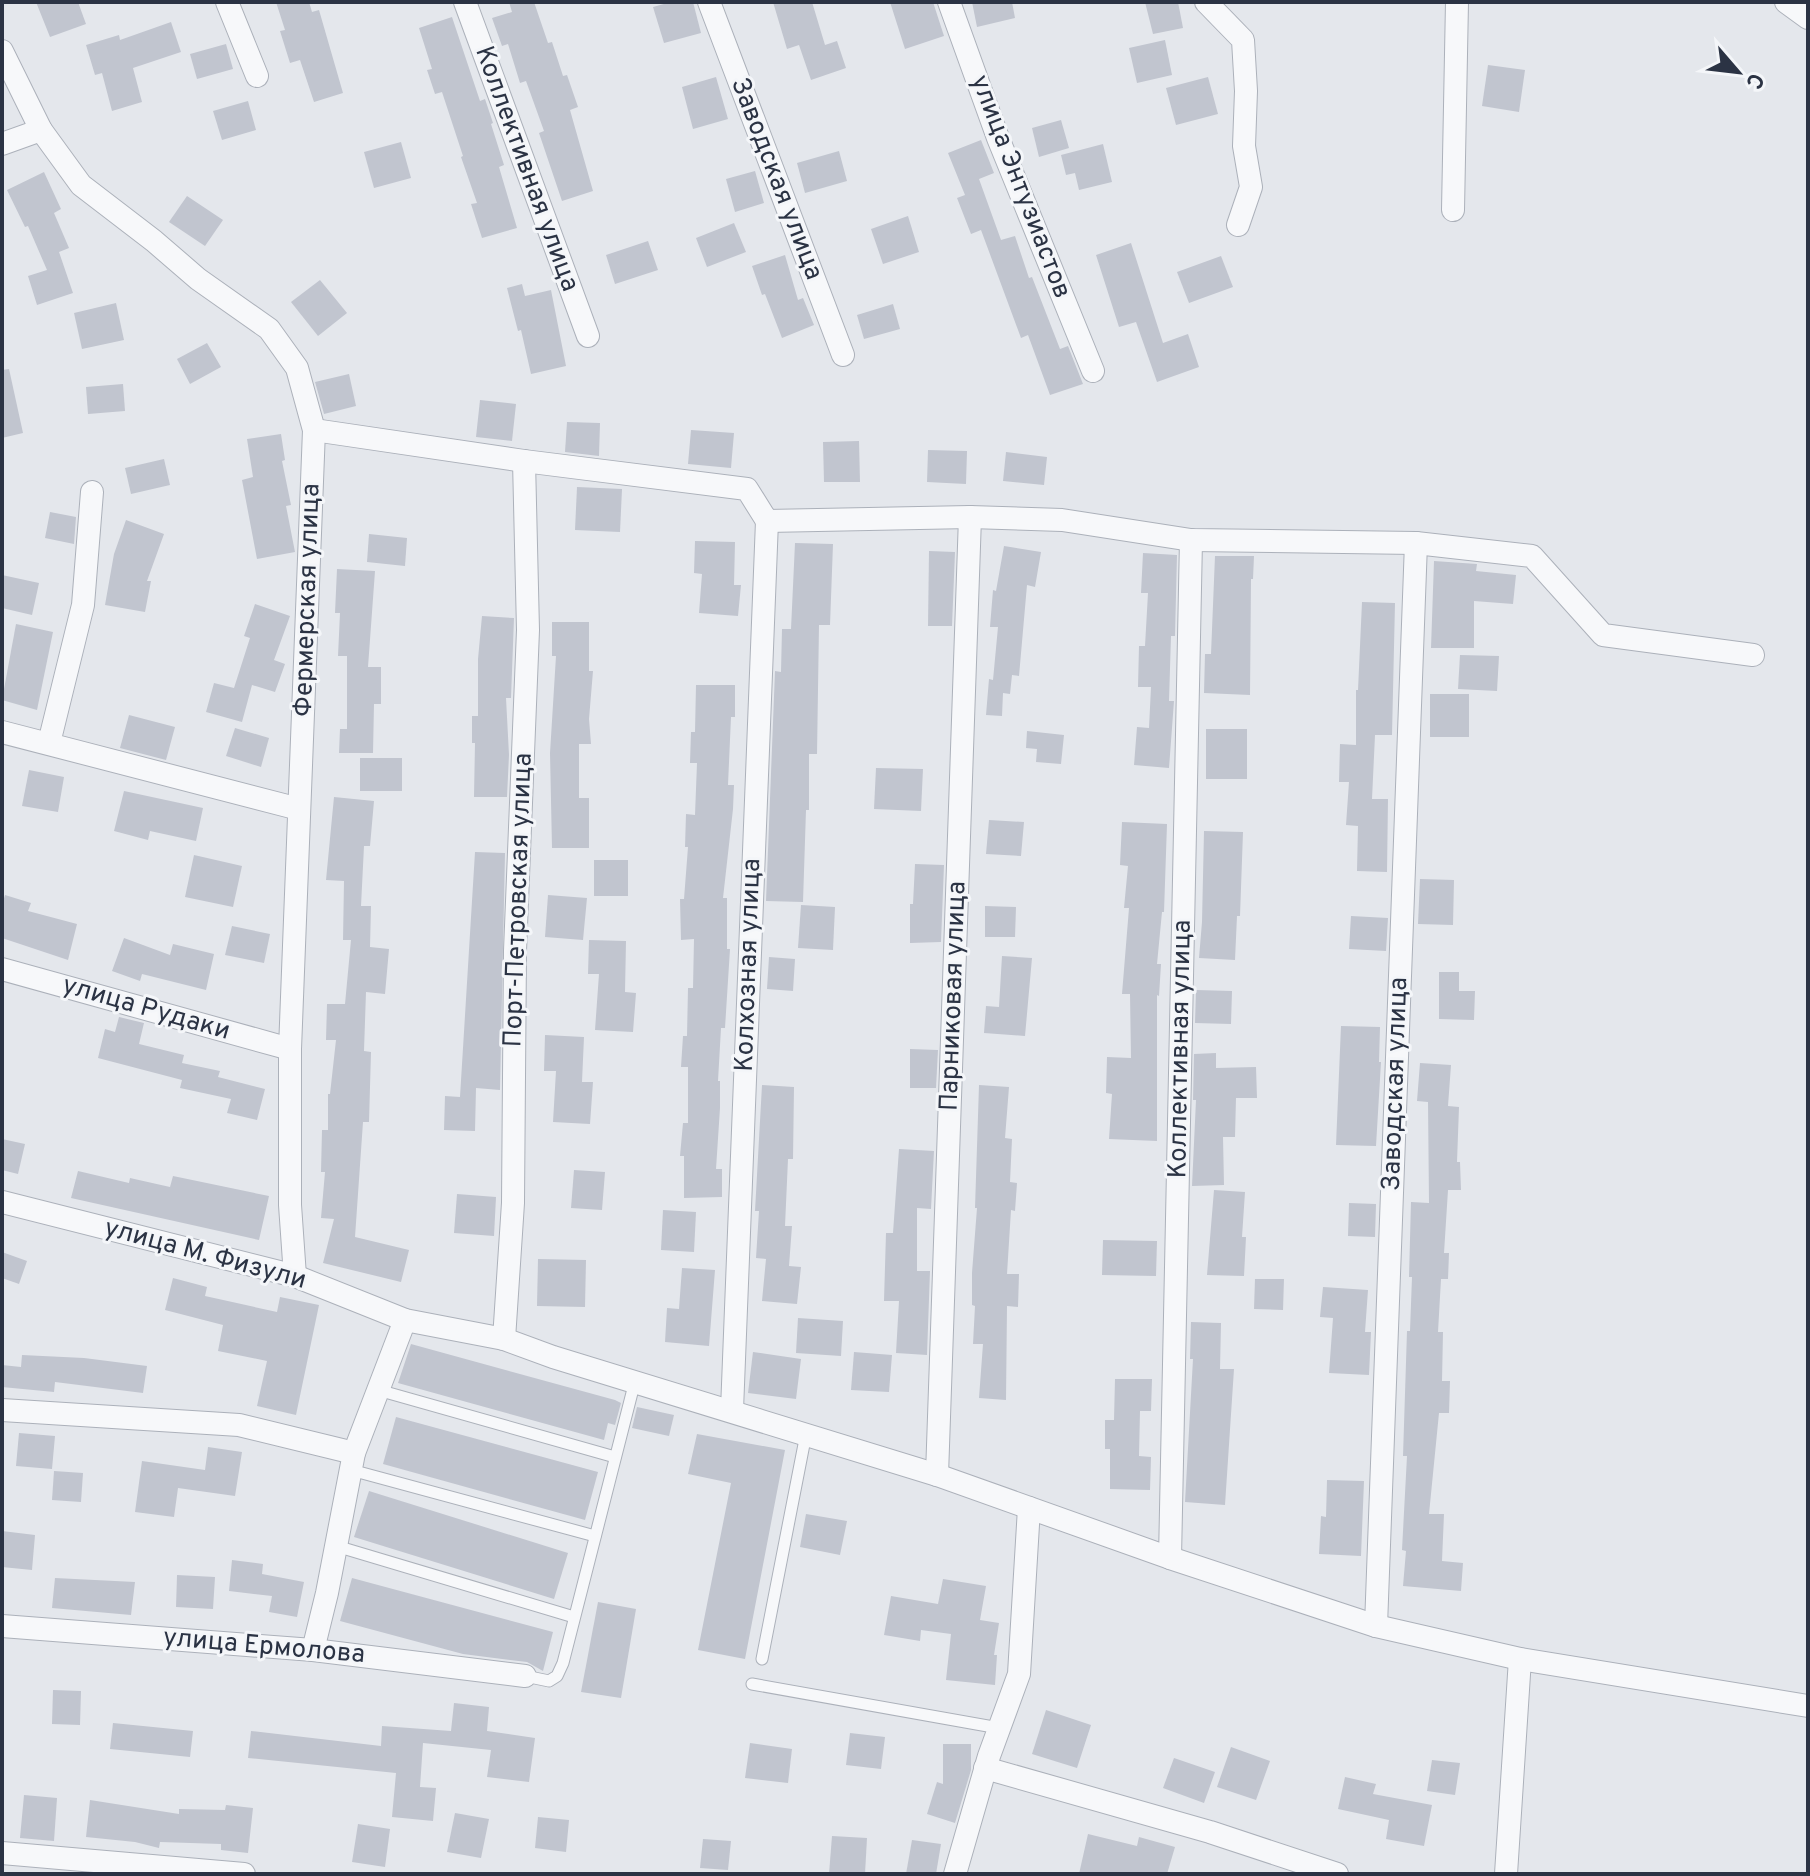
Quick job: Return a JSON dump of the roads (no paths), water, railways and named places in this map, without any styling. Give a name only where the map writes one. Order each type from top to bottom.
[{"type":"street","points":[[227,2],[257,76]]},
{"type":"street","name":"Коллективная улица","points":[[465,2],[588,336]]},
{"type":"street","name":"Заводская улица","points":[[709,2],[843,355]]},
{"type":"street","name":"улица Энтузиастов","points":[[949,2],[998,138],[1093,371]]},
{"type":"street","points":[[1206,2],[1243,40],[1246,91],[1244,146],[1251,187],[1238,225]]},
{"type":"street","points":[[1453,210],[1457,2]]},
{"type":"street","points":[[1786,2],[1808,18]]},
{"type":"street","name":"Фермерская улица","points":[[2,51],[41,130],[81,185],[198,279],[269,329],[297,368],[314,430],[290,1049],[290,1205],[295,1276]]},
{"type":"street","points":[[2,144],[41,130]]},
{"type":"street","points":[[314,430],[747,489],[767,521],[970,517],[1062,520],[1191,540],[1416,543],[1532,556],[1603,635],[1753,655]]},
{"type":"street","name":"Порт-Петровская улица","points":[[504,1339],[513,1203],[515,951],[528,630],[524,461]]},
{"type":"street","points":[[49,743],[83,605],[92,492]]},
{"type":"street","name":"Парниковая улица","points":[[937,1475],[970,517]]},
{"type":"street","name":"Колхозная улица","points":[[732,1410],[767,521]]},
{"type":"street","name":"Коллективная улица","points":[[1170,1558],[1191,540]]},
{"type":"street","name":"Заводская улица","points":[[1376,1626],[1416,543]]},
{"type":"street","points":[[2,732],[299,809]]},
{"type":"street","name":"улица Рудаки","points":[[2,969],[290,1049]]},
{"type":"street","name":"улица М. Физули","points":[[2,1202],[295,1276],[405,1320],[504,1339],[553,1357],[937,1475],[1170,1558],[1376,1626],[1520,1659],[1808,1706]]},
{"type":"street","points":[[313,1650],[353,1462],[405,1320]]},
{"type":"street","points":[[2,1410],[239,1425],[353,1462]]},
{"type":"street","points":[[955,1874],[985,1768],[1019,1674],[1029,1508]]},
{"type":"street","name":"улица Ермолова","points":[[2,1626],[313,1650],[525,1676]]},
{"type":"street","points":[[1506,1874],[1520,1659]]},
{"type":"street","points":[[985,1768],[1210,1832],[1337,1874]]},
{"type":"street","points":[[2,1853],[244,1874]]},
{"type":"lane","points":[[525,1676],[549,1681],[557,1676],[635,1381]]},
{"type":"lane","points":[[378,1390],[615,1457]]},
{"type":"lane","points":[[762,1659],[806,1433]]},
{"type":"lane","points":[[353,1462],[595,1536]]},
{"type":"lane","points":[[336,1546],[574,1617]]},
{"type":"lane","points":[[752,1684],[999,1728]]}]
